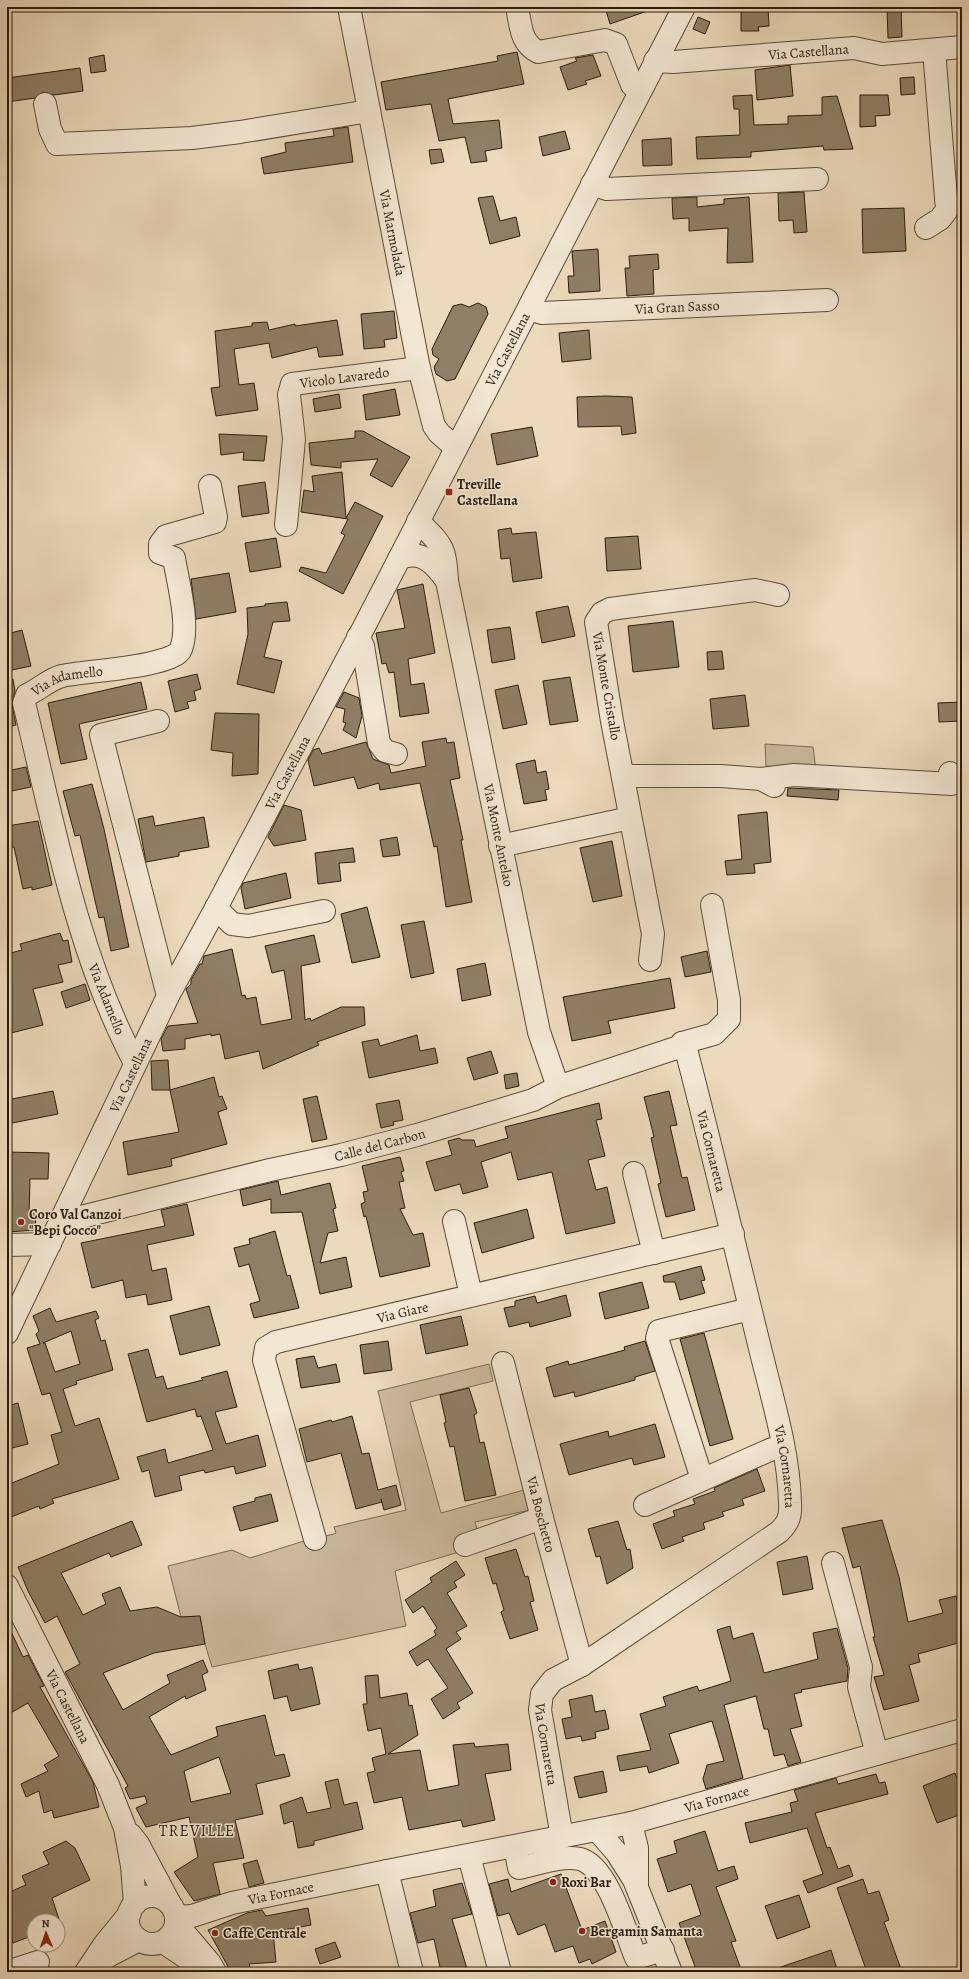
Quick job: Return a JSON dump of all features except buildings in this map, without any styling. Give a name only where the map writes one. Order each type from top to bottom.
[{"type":"street","name":"Via Marmolada","points":[[349,7],[419,368],[434,426],[439,433],[456,448]]},
{"type":"street","points":[[517,7],[523,36],[528,47],[538,52],[605,40],[616,44],[632,85],[640,91]]},
{"type":"street","name":"Via Castellana","points":[[7,1333],[168,996],[216,908],[399,559],[684,7]]},
{"type":"street","name":"Via Castellana","points":[[655,61],[673,62],[854,48],[882,54],[962,47]]},
{"type":"street","points":[[926,228],[940,219],[947,210],[934,50]]},
{"type":"street","points":[[45,104],[50,129],[57,144],[192,138],[240,132],[369,110]]},
{"type":"street","points":[[592,184],[607,189],[817,179]]},
{"type":"street","name":"Via Gran Sasso","points":[[529,309],[542,314],[827,300]]},
{"type":"street","name":"Vicolo Lavaredo","points":[[286,525],[294,439],[289,395],[292,384],[419,368]]},
{"type":"street","name":"Via Adamello","points":[[135,1063],[104,998],[75,911],[24,703],[27,695],[61,676],[139,665],[175,657],[181,650],[184,625],[174,558],[160,553],[160,544],[166,536],[215,522],[216,517],[210,486]]},
{"type":"street","points":[[418,522],[435,538],[444,551],[446,560],[446,581]]},
{"type":"street","points":[[399,559],[407,555],[424,557],[437,567],[446,581]]},
{"type":"street","name":"Via Monte Antelao","points":[[446,581],[539,1032],[558,1087]]},
{"type":"street","name":"Via Monte Cristallo","points":[[650,960],[652,934],[596,622],[602,613],[610,609],[755,590],[778,595]]},
{"type":"street","points":[[358,637],[363,646],[379,743],[386,751],[396,754]]},
{"type":"street","points":[[158,721],[101,735],[168,996]]},
{"type":"street","points":[[623,776],[720,776],[768,783],[794,775],[952,784],[950,773]]},
{"type":"street","points":[[500,846],[630,818]]},
{"type":"street","name":"Calle del Carbon","points":[[61,1222],[402,1139],[533,1100],[558,1087],[684,1046],[714,1034],[729,1018],[729,1000],[712,904]]},
{"type":"street","points":[[216,908],[232,924],[248,926],[324,911]]},
{"type":"street","name":"Via Cornaretta","points":[[562,1837],[540,1710],[542,1694],[553,1680],[582,1666],[778,1532],[787,1524],[790,1503],[783,1446],[733,1234],[684,1046]]},
{"type":"street","points":[[634,1172],[654,1252]]},
{"type":"street","points":[[454,1221],[472,1295]]},
{"type":"street","name":"Via Giare","points":[[314,1539],[264,1360],[266,1348],[276,1342],[733,1234]]},
{"type":"street","points":[[7,1245],[50,1244]]},
{"type":"street","points":[[702,1479],[657,1338],[659,1331],[750,1309]]},
{"type":"street","name":"Via Boschetto","points":[[503,1363],[542,1518],[582,1666]]},
{"type":"street","points":[[645,1505],[772,1449],[783,1446]]},
{"type":"street","points":[[465,1545],[542,1518]]},
{"type":"street","points":[[833,1563],[861,1667],[859,1687],[877,1754]]},
{"type":"street","name":"Via Castellana","points":[[7,1586],[108,1785],[125,1828]]},
{"type":"street","name":"Via Fornace","points":[[174,1915],[192,1916],[232,1904],[387,1871],[631,1823],[962,1730]]},
{"type":"street","points":[[631,1823],[636,1848],[637,1885]]},
{"type":"street","points":[[125,1828],[138,1844],[174,1915],[172,1934],[163,1942],[150,1944],[139,1940],[129,1925],[132,1908],[132,1866],[125,1828]]},
{"type":"street","points":[[597,1830],[617,1853],[637,1885],[671,1972]]},
{"type":"street","points":[[515,1847],[519,1868],[565,1858],[580,1859],[592,1865],[609,1889],[636,1958],[663,1950]]},
{"type":"street","points":[[469,1856],[500,1972]]},
{"type":"street","points":[[387,1871],[412,1972]]},
{"type":"street","points":[[86,1971],[132,1908],[149,1897],[164,1899],[215,1972]]},
{"type":"street","points":[[86,1971],[110,1955],[139,1940]]},
{"type":"street","points":[[163,1942],[190,1960],[202,1972]]},
{"type":"street","points":[[7,1972],[38,1962]]},
{"type":"shaded area","points":[[765,744],[813,747],[816,770],[766,766]]},
{"type":"shaded area","points":[[489,1364],[493,1381],[410,1402],[441,1513],[524,1490],[530,1510],[475,1522],[479,1536],[466,1550],[395,1571],[406,1626],[212,1667],[205,1644],[200,1616],[181,1617],[168,1566],[232,1550],[250,1558],[307,1540],[334,1534],[336,1533],[334,1527],[406,1510],[378,1391]]},
{"type":"place","name":"Treville Castellana","points":[[449,492]]},
{"type":"place","name":"Coro Val Canzoi \"Bepi Cocco\"","points":[[21,1222]]},
{"type":"place","name":"Roxi Bar","points":[[553,1882]]},
{"type":"place","name":"Bergamin Samanta","points":[[582,1931]]},
{"type":"place","name":"Caffè Centrale","points":[[215,1933]]},
{"type":"district","name":"TREVILLE","points":[[197,1830]]}]
